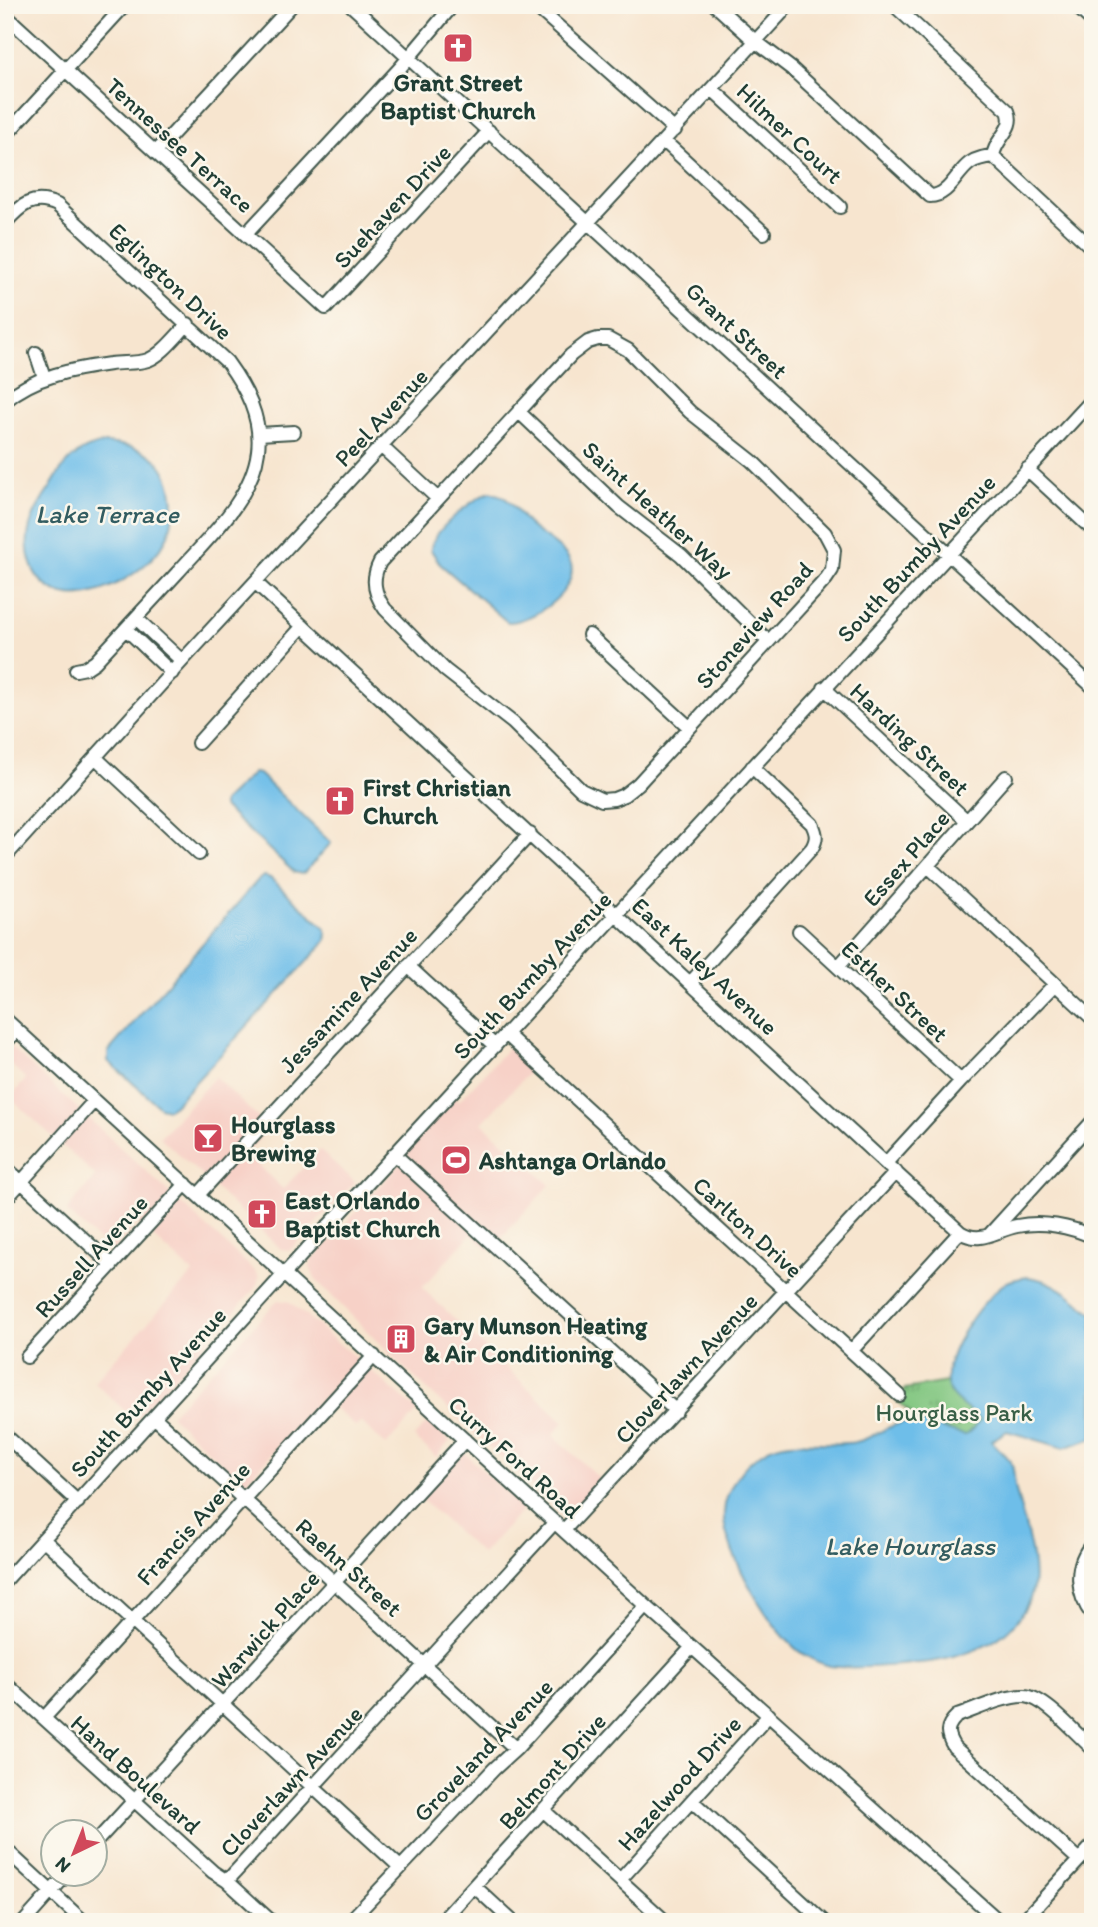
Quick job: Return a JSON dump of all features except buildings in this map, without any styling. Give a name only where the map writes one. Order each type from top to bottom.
[{"type":"street","points":[[5,135],[125,5]]},
{"type":"street","points":[[156,152],[292,5]]},
{"type":"street","name":"Grant Street","points":[[351,5],[1093,687]]},
{"type":"street","points":[[246,234],[408,58],[453,5]]},
{"type":"street","points":[[534,5],[675,130]]},
{"type":"street","points":[[715,5],[755,41],[792,69],[923,191],[935,196],[944,192],[969,164],[980,158],[993,156]]},
{"type":"street","name":"Peel Avenue","points":[[5,857],[182,661],[789,5]]},
{"type":"street","points":[[894,5],[1009,111],[1011,120],[996,143],[993,156]]},
{"type":"street","points":[[1074,5],[1093,22]]},
{"type":"street","name":"Tennessee Terrace","points":[[5,15],[326,308]]},
{"type":"street","name":"Hilmer Court","points":[[712,89],[840,207]]},
{"type":"street","name":"Suehaven Drive","points":[[326,308],[489,131]]},
{"type":"street","points":[[664,141],[764,233]]},
{"type":"street","points":[[993,156],[1093,249]]},
{"type":"street","name":"Eglington Drive","points":[[5,223],[19,208],[30,202],[45,199],[57,205],[227,362],[239,379],[256,415],[259,435]]},
{"type":"street","points":[[5,401],[44,377],[111,364],[149,360],[188,324]]},
{"type":"street","name":"Stoneview Road","points":[[598,339],[608,339],[628,350],[690,412],[752,461],[825,533],[834,550],[832,570],[631,791],[614,799],[601,800],[581,790],[513,723],[445,670],[378,600],[374,581],[380,562],[439,499],[579,348],[598,339]]},
{"type":"street","points":[[36,353],[44,377]]},
{"type":"street","name":"South Bumby Avenue","points":[[5,1581],[394,1154],[1093,399]]},
{"type":"street","name":"Saint Heather Way","points":[[519,412],[619,507],[681,555],[768,641]]},
{"type":"street","points":[[76,670],[95,662],[229,514],[252,473],[258,453],[259,435],[295,432]]},
{"type":"street","points":[[382,447],[439,499]]},
{"type":"street","points":[[1027,469],[1093,530]]},
{"type":"street","name":"East Kaley Avenue","points":[[256,583],[960,1232]]},
{"type":"street","points":[[136,618],[182,661]]},
{"type":"street","points":[[198,743],[303,626]]},
{"type":"street","points":[[126,629],[172,673]]},
{"type":"street","points":[[589,635],[689,727]]},
{"type":"street","name":"Harding Street","points":[[824,688],[966,820]]},
{"type":"street","points":[[96,758],[198,854]]},
{"type":"street","points":[[691,982],[812,848],[816,839],[812,824],[752,767]]},
{"type":"street","name":"Essex Place","points":[[838,967],[929,867],[932,858],[1006,776]]},
{"type":"street","name":"Jessamine Avenue","points":[[198,1195],[530,834]]},
{"type":"street","points":[[929,867],[1093,1019]]},
{"type":"street","name":"Esther Street","points":[[799,931],[961,1081]]},
{"type":"street","points":[[408,966],[495,1046]]},
{"type":"street","name":"Cloverlawn Avenue","points":[[227,1881],[426,1665],[559,1526],[676,1412],[787,1291],[961,1081],[1055,984]]},
{"type":"street","name":"Curry Ford Road","points":[[5,1019],[646,1606],[1000,1922]]},
{"type":"street","points":[[5,1042],[17,1030]]},
{"type":"street","name":"Carlton Drive","points":[[506,1034],[899,1395]]},
{"type":"street","points":[[5,1200],[94,1101]]},
{"type":"street","points":[[987,1236],[1093,1121]]},
{"type":"street","points":[[394,1154],[676,1412]]},
{"type":"street","points":[[5,1167],[112,1265]]},
{"type":"street","name":"Russell Avenue","points":[[27,1357],[186,1184]]},
{"type":"street","points":[[852,1350],[960,1232],[968,1237],[987,1236],[1017,1226],[1043,1224],[1063,1227],[1093,1237]]},
{"type":"street","name":"Francis Avenue","points":[[44,1718],[374,1356]]},
{"type":"street","name":"Raehn Street","points":[[154,1417],[516,1749]]},
{"type":"street","points":[[5,1435],[78,1502]]},
{"type":"street","name":"Warwick Place","points":[[108,1829],[465,1440]]},
{"type":"street","points":[[43,1539],[400,1867]]},
{"type":"street","points":[[1093,1543],[1086,1551],[1078,1580],[1083,1600],[1093,1616]]},
{"type":"street","name":"Groveland Avenue","points":[[349,1922],[516,1749],[646,1606]]},
{"type":"street","name":"Belmont Drive","points":[[441,1922],[692,1647]]},
{"type":"street","name":"Hand Boulevard","points":[[5,1683],[272,1922]]},
{"type":"street","points":[[1079,1860],[954,1747],[948,1738],[947,1730],[949,1723],[957,1716],[1013,1697],[1026,1696],[1046,1706],[1093,1749]]},
{"type":"street","name":"Hazelwood Drive","points":[[620,1880],[769,1715]]},
{"type":"street","points":[[692,1801],[824,1922]]},
{"type":"street","points":[[544,1811],[666,1922]]},
{"type":"street","points":[[1022,1922],[1093,1845]]},
{"type":"street","points":[[5,1849],[84,1922]]},
{"type":"street","points":[[474,1886],[513,1922]]},
{"type":"street","points":[[24,1922],[55,1888]]},
{"type":"shaded area","points":[[5,1042],[259,1277],[256,1288],[135,1420],[94,1382],[193,1273],[138,1223],[111,1252],[66,1211],[96,1176],[10,1098],[26,1079],[5,1059]]},
{"type":"shaded area","points":[[509,1047],[532,1069],[482,1123],[550,1185],[489,1250],[471,1234],[422,1288],[564,1422],[553,1435],[601,1480],[566,1518],[400,1364],[315,1279],[310,1267],[312,1260],[407,1156],[403,1152],[455,1097],[459,1101]]},
{"type":"shaded area","points":[[215,1077],[269,1128],[246,1154],[283,1189],[320,1150],[355,1182],[290,1250],[281,1249],[160,1137]]},
{"type":"shaded area","points":[[278,1300],[290,1302],[418,1411],[386,1445],[361,1422],[356,1427],[323,1397],[244,1484],[170,1415]]},
{"type":"shaded area","points":[[429,1421],[450,1441],[436,1457],[414,1437]]},
{"type":"shaded area","points":[[464,1453],[524,1508],[482,1554],[421,1499]]},
{"type":"green space","name":"Hourglass Park","points":[[1036,1367],[955,1454],[896,1400],[905,1389]]},
{"type":"water","name":"Lake Terrace","points":[[105,443],[141,450],[158,462],[165,471],[173,500],[169,532],[160,549],[149,561],[120,582],[87,594],[57,592],[47,587],[30,562],[28,541],[32,520],[58,474],[68,462],[82,450]]},
{"type":"water","points":[[490,492],[508,501],[532,528],[563,552],[571,564],[571,575],[560,595],[540,611],[518,621],[505,620],[440,564],[431,550],[437,534],[445,526],[473,501]]},
{"type":"water","points":[[253,773],[259,774],[331,843],[301,874],[294,872],[223,807],[223,802]]},
{"type":"water","points":[[264,876],[270,878],[324,927],[327,933],[326,941],[174,1105],[168,1109],[160,1107],[108,1061],[108,1052]]},
{"type":"water","name":"Lake Hourglass","points":[[1028,1277],[1055,1286],[1093,1314],[1093,1438],[1064,1448],[1007,1431],[991,1441],[1012,1465],[1029,1541],[1034,1570],[1031,1595],[1025,1609],[998,1639],[974,1651],[946,1659],[888,1666],[840,1667],[830,1666],[806,1656],[793,1647],[766,1613],[740,1569],[731,1547],[724,1513],[736,1478],[763,1452],[785,1444],[856,1442],[895,1425],[910,1422],[925,1423],[966,1435],[981,1420],[951,1394],[947,1382],[948,1367],[954,1350],[973,1317],[997,1290],[1009,1281]]},
{"type":"place","name":"Grant Street Baptist Church","points":[[458,48]]},
{"type":"place","name":"First Christian Church","points":[[340,801]]},
{"type":"place","name":"Hourglass Brewing","points":[[208,1138]]},
{"type":"place","name":"Ashtanga Orlando","points":[[456,1160]]},
{"type":"place","name":"East Orlando Baptist Church","points":[[262,1214]]},
{"type":"place","name":"Gary Munson Heating & Air Conditioning","points":[[401,1339]]}]
